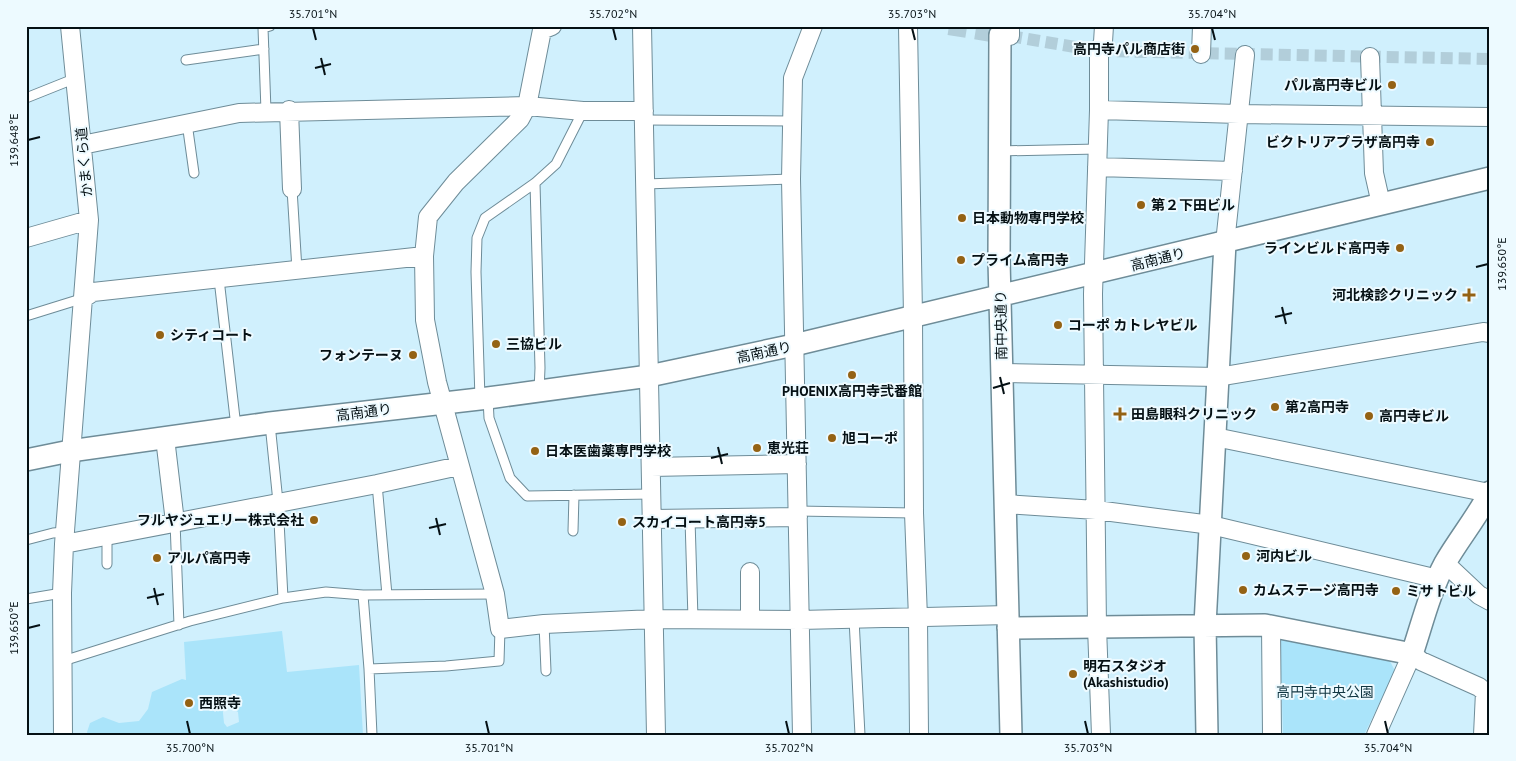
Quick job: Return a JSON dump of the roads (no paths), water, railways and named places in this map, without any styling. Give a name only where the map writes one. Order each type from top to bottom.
[{"type":"street","name":"かまくら道","points":[[63,735],[62,594],[64,538],[89,220],[70,26]]},
{"type":"street","points":[[552,26],[542,30],[527,106],[520,120],[456,182],[428,216],[424,256],[425,320],[442,403],[495,594],[500,629],[544,624],[654,619],[800,620],[918,618],[1097,627],[1271,626],[1412,654],[1421,661],[1480,687],[1485,692],[1483,735]]},
{"type":"street","points":[[642,26],[656,735]]},
{"type":"street","points":[[802,735],[791,179],[793,78],[813,26]]},
{"type":"street","points":[[908,26],[914,513],[918,618],[919,735]]},
{"type":"street","points":[[1101,735],[1097,627],[1093,275],[1098,149],[1099,51],[1103,42],[1104,26]]},
{"type":"street","points":[[1201,54],[1202,26]]},
{"type":"street","name":"南中央通り","points":[[1007,32],[999,151],[1000,296],[1011,735]]},
{"type":"street","points":[[1208,735],[1205,625],[1225,242],[1245,54]]},
{"type":"street","points":[[1370,57],[1374,173],[1381,204]]},
{"type":"street","points":[[82,145],[239,113],[266,111],[527,106],[644,116]]},
{"type":"street","points":[[289,110],[292,189]]},
{"type":"street","points":[[1099,110],[1490,117]]},
{"type":"street","points":[[1097,167],[1233,170]]},
{"type":"street","name":"高南通り","points":[[26,460],[70,451],[270,423],[484,398],[649,376],[794,345],[1093,275],[1490,178]]},
{"type":"street","points":[[26,238],[89,220]]},
{"type":"street","points":[[84,298],[93,292],[424,256]]},
{"type":"street","points":[[1002,373],[1218,377],[1490,332]]},
{"type":"street","points":[[1215,436],[1489,492],[1441,571],[1412,654],[1376,735]]},
{"type":"street","points":[[165,438],[175,522]]},
{"type":"street","points":[[651,467],[797,464]]},
{"type":"street","points":[[64,538],[108,535],[378,484],[459,466]]},
{"type":"street","points":[[1005,504],[1096,510],[1211,525],[1441,571],[1490,601]]},
{"type":"street","points":[[652,519],[798,514]]},
{"type":"street","points":[[750,572],[750,619]]},
{"type":"street","points":[[1271,626],[1272,735]]},
{"type":"lane","points":[[266,111],[263,28],[270,26]]},
{"type":"lane","points":[[186,60],[264,49]]},
{"type":"lane","points":[[26,98],[76,78]]},
{"type":"lane","points":[[583,111],[556,164],[536,183],[485,218],[477,238],[476,272],[484,398],[510,478],[526,496],[652,494]]},
{"type":"lane","points":[[644,116],[792,121]]},
{"type":"lane","points":[[187,124],[194,173]]},
{"type":"lane","points":[[999,151],[1098,149]]},
{"type":"lane","points":[[645,184],[791,179]]},
{"type":"lane","points":[[536,183],[539,391]]},
{"type":"lane","points":[[292,189],[297,270]]},
{"type":"lane","points":[[219,279],[236,428]]},
{"type":"lane","points":[[26,316],[84,298]]},
{"type":"lane","points":[[270,423],[278,502],[283,598]]},
{"type":"lane","points":[[378,484],[387,595]]},
{"type":"lane","points":[[573,531],[574,495]]},
{"type":"lane","points":[[798,514],[914,513]]},
{"type":"lane","points":[[690,518],[693,619]]},
{"type":"lane","points":[[175,522],[179,625]]},
{"type":"lane","points":[[26,540],[53,533],[64,538]]},
{"type":"lane","points":[[108,535],[108,564]]},
{"type":"lane","points":[[63,661],[234,609],[283,598],[326,592],[363,595],[495,594]]},
{"type":"lane","points":[[26,599],[62,594]]},
{"type":"lane","points":[[363,595],[372,735]]},
{"type":"lane","points":[[854,619],[860,735]]},
{"type":"lane","points":[[544,624],[546,671]]},
{"type":"lane","points":[[369,669],[499,662],[500,629]]},
{"type":"tunnel","points":[[949,26],[1010,36]]},
{"type":"tunnel","points":[[1010,36],[1099,51],[1490,59]]},
{"type":"place","name":"高円寺パル商店街","points":[[1195,49]]},
{"type":"place","name":"パル高円寺ビル","points":[[1392,85]]},
{"type":"place","name":"ビクトリアプラザ高円寺","points":[[1430,142]]},
{"type":"place","name":"第２下田ビル","points":[[1141,205]]},
{"type":"place","name":"日本動物専門学校","points":[[962,218]]},
{"type":"place","name":"ラインビルド高円寺","points":[[1400,248]]},
{"type":"place","name":"プライム高円寺","points":[[961,260]]},
{"type":"place","name":"河北検診クリニック","points":[[1469,295]]},
{"type":"place","name":"コーポ カトレヤビル","points":[[1058,325]]},
{"type":"place","name":"シティコート","points":[[160,335]]},
{"type":"place","name":"三協ビル","points":[[496,344]]},
{"type":"place","name":"フォンテーヌ","points":[[413,355]]},
{"type":"place","name":"PHOENIX高円寺弐番館","points":[[852,375]]},
{"type":"place","name":"第2高円寺","points":[[1275,407]]},
{"type":"place","name":"田島眼科クリニック","points":[[1120,414]]},
{"type":"place","name":"高円寺ビル","points":[[1369,416]]},
{"type":"place","name":"旭コーポ","points":[[832,438]]},
{"type":"place","name":"恵光荘","points":[[757,448]]},
{"type":"place","name":"日本医歯薬専門学校","points":[[535,451]]},
{"type":"place","name":"フルヤジュエリー株式会社","points":[[314,520]]},
{"type":"place","name":"スカイコート高円寺5","points":[[622,522]]},
{"type":"place","name":"河内ビル","points":[[1246,556]]},
{"type":"place","name":"アルパ高円寺","points":[[157,558]]},
{"type":"place","name":"カムステージ高円寺","points":[[1243,590]]},
{"type":"place","name":"ミサトビル","points":[[1396,591]]},
{"type":"place","name":"明石スタジオ (Akashistudio)","points":[[1073,674]]},
{"type":"place","name":"西照寺","points":[[189,703]]},
{"type":"park label","name":"高円寺中央公園","points":[[1325,692]]}]
